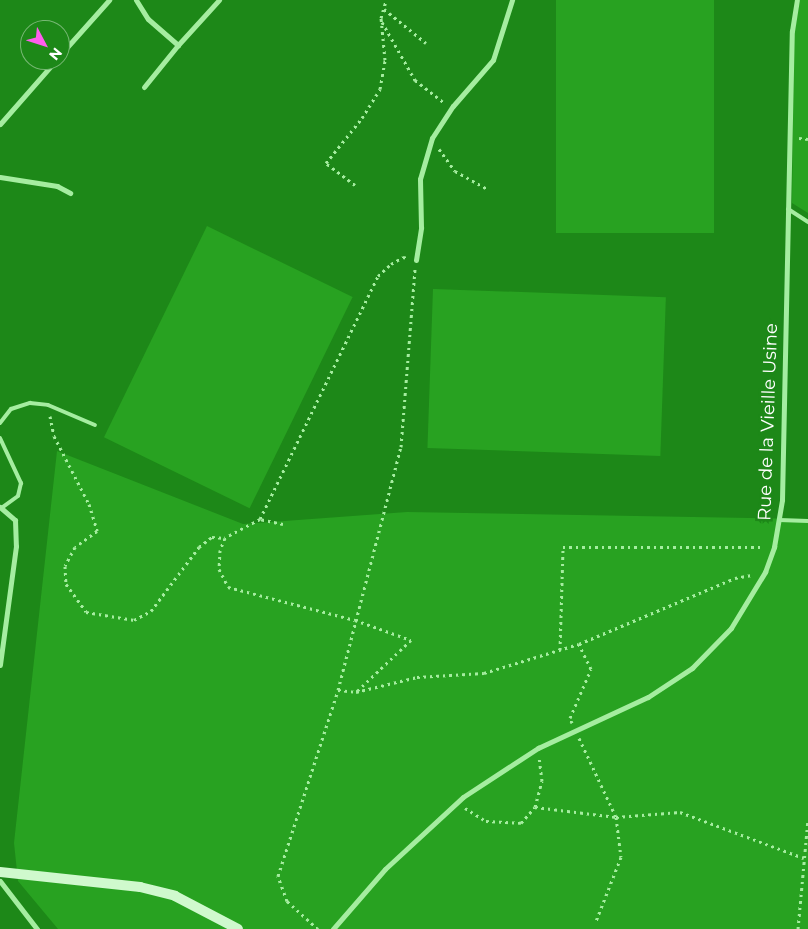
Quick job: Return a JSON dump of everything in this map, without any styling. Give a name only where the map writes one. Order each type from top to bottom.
[{"type":"main road","points":[[0,872],[140,887],[175,896],[238,929]]},
{"type":"street","points":[[70,44],[108,0]]},
{"type":"street","points":[[136,0],[148,18],[178,45]]},
{"type":"street","points":[[144,87],[178,45],[219,0]]},
{"type":"street","points":[[416,260],[421,227],[420,179],[432,138],[453,106],[493,60],[512,0]]},
{"type":"street","name":"Rue de la Vieille Usine","points":[[333,929],[385,869],[456,802],[538,748],[614,714],[673,682],[710,652],[731,628],[765,572],[774,547],[782,500],[792,31],[797,0]]},
{"type":"street","points":[[0,124],[47,70]]},
{"type":"street","points":[[0,177],[57,186],[70,193]]},
{"type":"street","points":[[0,665],[16,546],[15,520],[1,507]]},
{"type":"street","points":[[0,881],[37,929]]},
{"type":"lane","points":[[788,208],[808,222]]},
{"type":"lane","points":[[0,423],[11,409],[30,403],[48,405],[95,425]]},
{"type":"lane","points":[[0,438],[20,483],[18,496],[1,507]]},
{"type":"lane","points":[[778,520],[808,521]]},
{"type":"path","points":[[355,185],[326,163],[362,118],[380,89],[384,60],[381,18],[386,0]]},
{"type":"path","points":[[384,9],[426,43]]},
{"type":"path","points":[[381,18],[415,80],[435,98],[453,106]]},
{"type":"path","points":[[432,138],[455,170],[487,189]]},
{"type":"path","points":[[48,405],[54,436],[89,504],[98,531],[75,548],[65,566],[66,584],[86,612],[134,620],[150,611],[199,547],[212,537],[224,538],[260,519],[378,276],[403,257],[416,260],[401,447],[338,690],[278,876],[287,901],[318,929]]},
{"type":"path","points":[[260,519],[283,524]]},
{"type":"path","points":[[224,538],[220,550],[219,569],[228,587],[355,620],[411,640],[356,692]]},
{"type":"path","points":[[560,650],[563,546],[774,547]]},
{"type":"path","points":[[338,690],[356,692],[418,677],[484,674],[579,644],[735,578],[765,572]]},
{"type":"path","points":[[574,726],[570,718],[591,669],[579,644]]},
{"type":"path","points":[[577,734],[616,817],[621,857],[596,921]]},
{"type":"path","points":[[456,802],[486,821],[520,823],[535,807],[542,781],[538,748]]},
{"type":"path","points":[[535,807],[616,817],[680,812],[804,858]]},
{"type":"path","points":[[798,929],[808,820]]},
{"type":"green space","points":[[556,0],[714,0],[714,233],[556,233]]},
{"type":"green space","points":[[800,0],[808,0],[808,213],[792,203],[794,35]]},
{"type":"green space","points":[[207,226],[353,297],[250,508],[104,437]]},
{"type":"green space","points":[[433,289],[666,297],[660,456],[427,448]]},
{"type":"green space","points":[[57,451],[243,524],[407,512],[808,519],[808,929],[58,929],[18,881],[14,843]]}]
